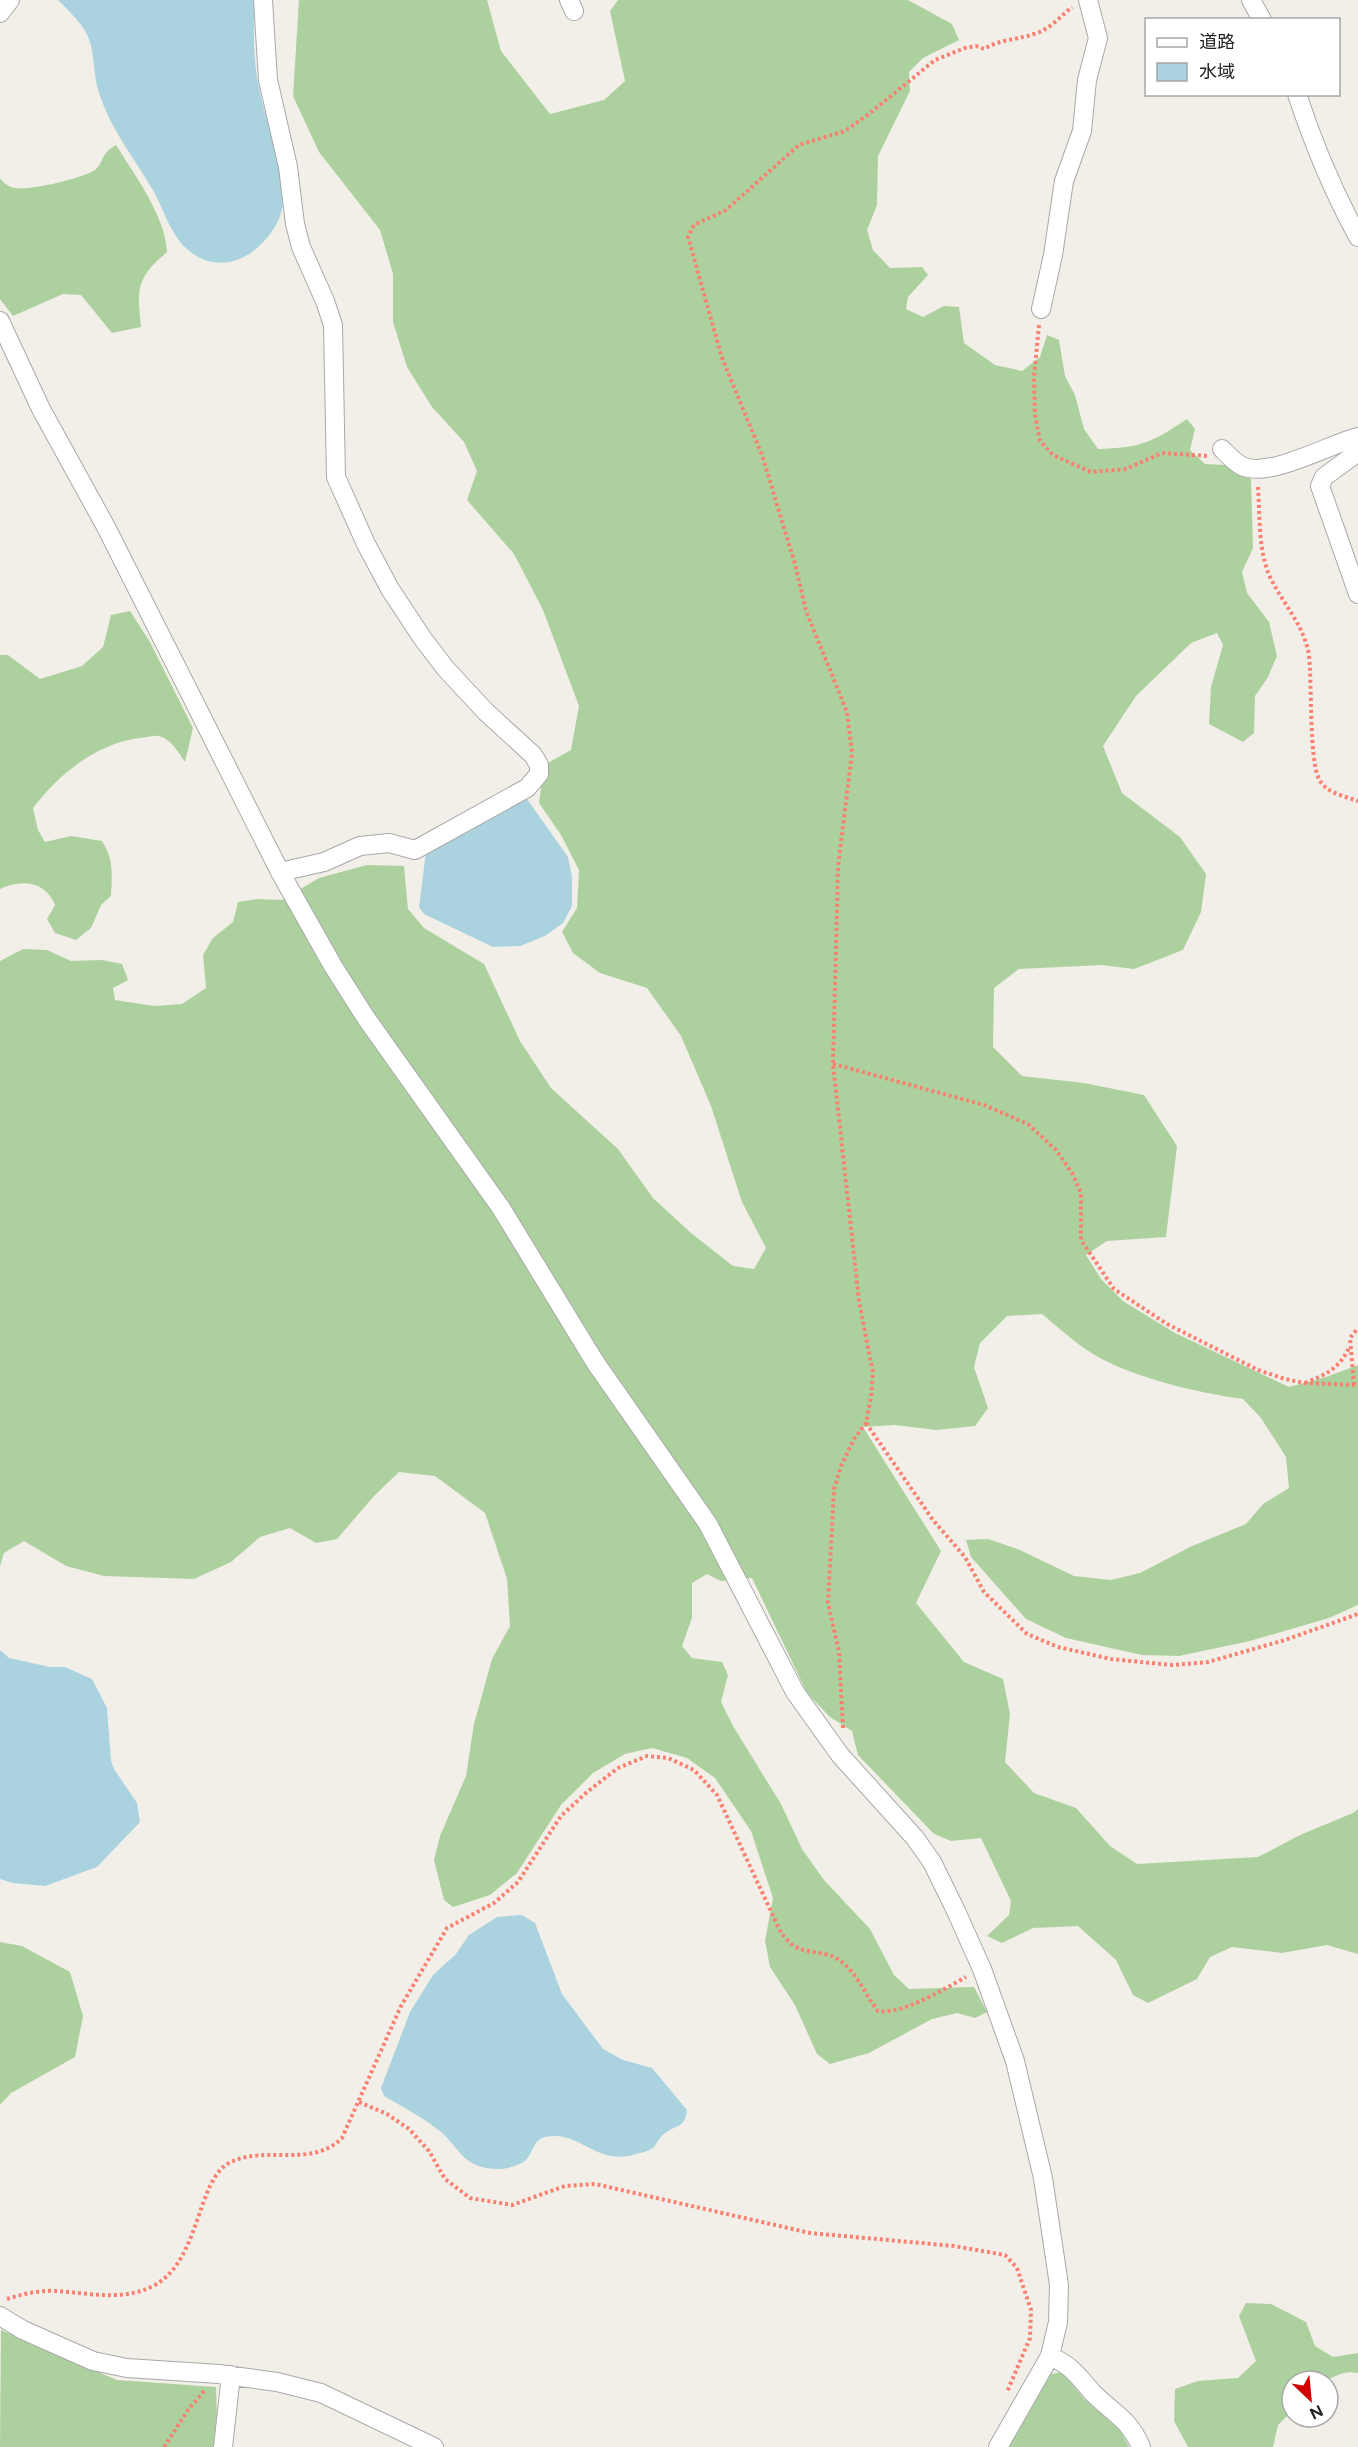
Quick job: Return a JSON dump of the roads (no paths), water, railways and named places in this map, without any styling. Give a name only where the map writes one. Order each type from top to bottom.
[{"type":"street","points":[[0,13],[10,0]]},
{"type":"street","points":[[263,0],[268,80],[288,167],[295,225],[301,247],[333,325],[336,477],[385,580],[423,639],[446,669],[486,712],[533,755],[539,765],[539,774],[527,788],[415,850],[389,843],[360,846],[324,862],[280,872]]},
{"type":"street","points":[[1251,0],[1261,18]]},
{"type":"street","points":[[1041,309],[1053,255],[1064,181],[1082,131],[1087,80],[1098,38],[1083,2]]},
{"type":"street","points":[[1298,96],[1333,191],[1358,237]]},
{"type":"street","points":[[0,321],[41,409],[106,527],[280,872],[333,966],[366,1018],[501,1208],[595,1362],[708,1524],[795,1692],[840,1755],[915,1838],[932,1862],[982,1969],[1015,2061],[1043,2178],[1059,2285],[1058,2322],[1050,2356],[998,2447]]},
{"type":"street","points":[[1222,449],[1244,467],[1257,469],[1314,454],[1358,437]]},
{"type":"street","points":[[1358,452],[1324,477],[1320,486],[1358,594]]},
{"type":"street","points":[[0,2316],[23,2330],[93,2361],[127,2368],[225,2375],[277,2382],[321,2393],[434,2447]]},
{"type":"street","points":[[1050,2356],[1066,2363],[1081,2376],[1092,2391],[1126,2420],[1141,2447]]},
{"type":"street","points":[[223,2447],[225,2375]]},
{"type":"water","points":[[58,0],[254,0],[254,49],[257,77],[276,152],[283,197],[276,225],[257,248],[235,261],[223,263],[201,258],[182,244],[104,107],[97,86],[87,34],[76,18]]},
{"type":"water","points":[[527,799],[568,857],[572,877],[572,906],[563,923],[545,936],[520,946],[493,947],[424,914],[419,907],[426,852]]},
{"type":"water","points":[[0,1650],[9,1658],[50,1667],[65,1667],[92,1679],[107,1708],[111,1761],[137,1803],[140,1822],[97,1867],[45,1886],[13,1883],[0,1879]]},
{"type":"water","points":[[522,1915],[535,1923],[562,1994],[603,2049],[623,2060],[652,2068],[687,2110],[682,2123],[664,2134],[651,2149],[622,2157],[610,2156],[568,2138],[545,2137],[538,2141],[526,2160],[521,2163],[499,2169],[487,2168],[469,2161],[434,2127],[384,2096],[381,2088],[410,2012],[433,1975],[456,1954],[469,1935],[497,1917]]}]
